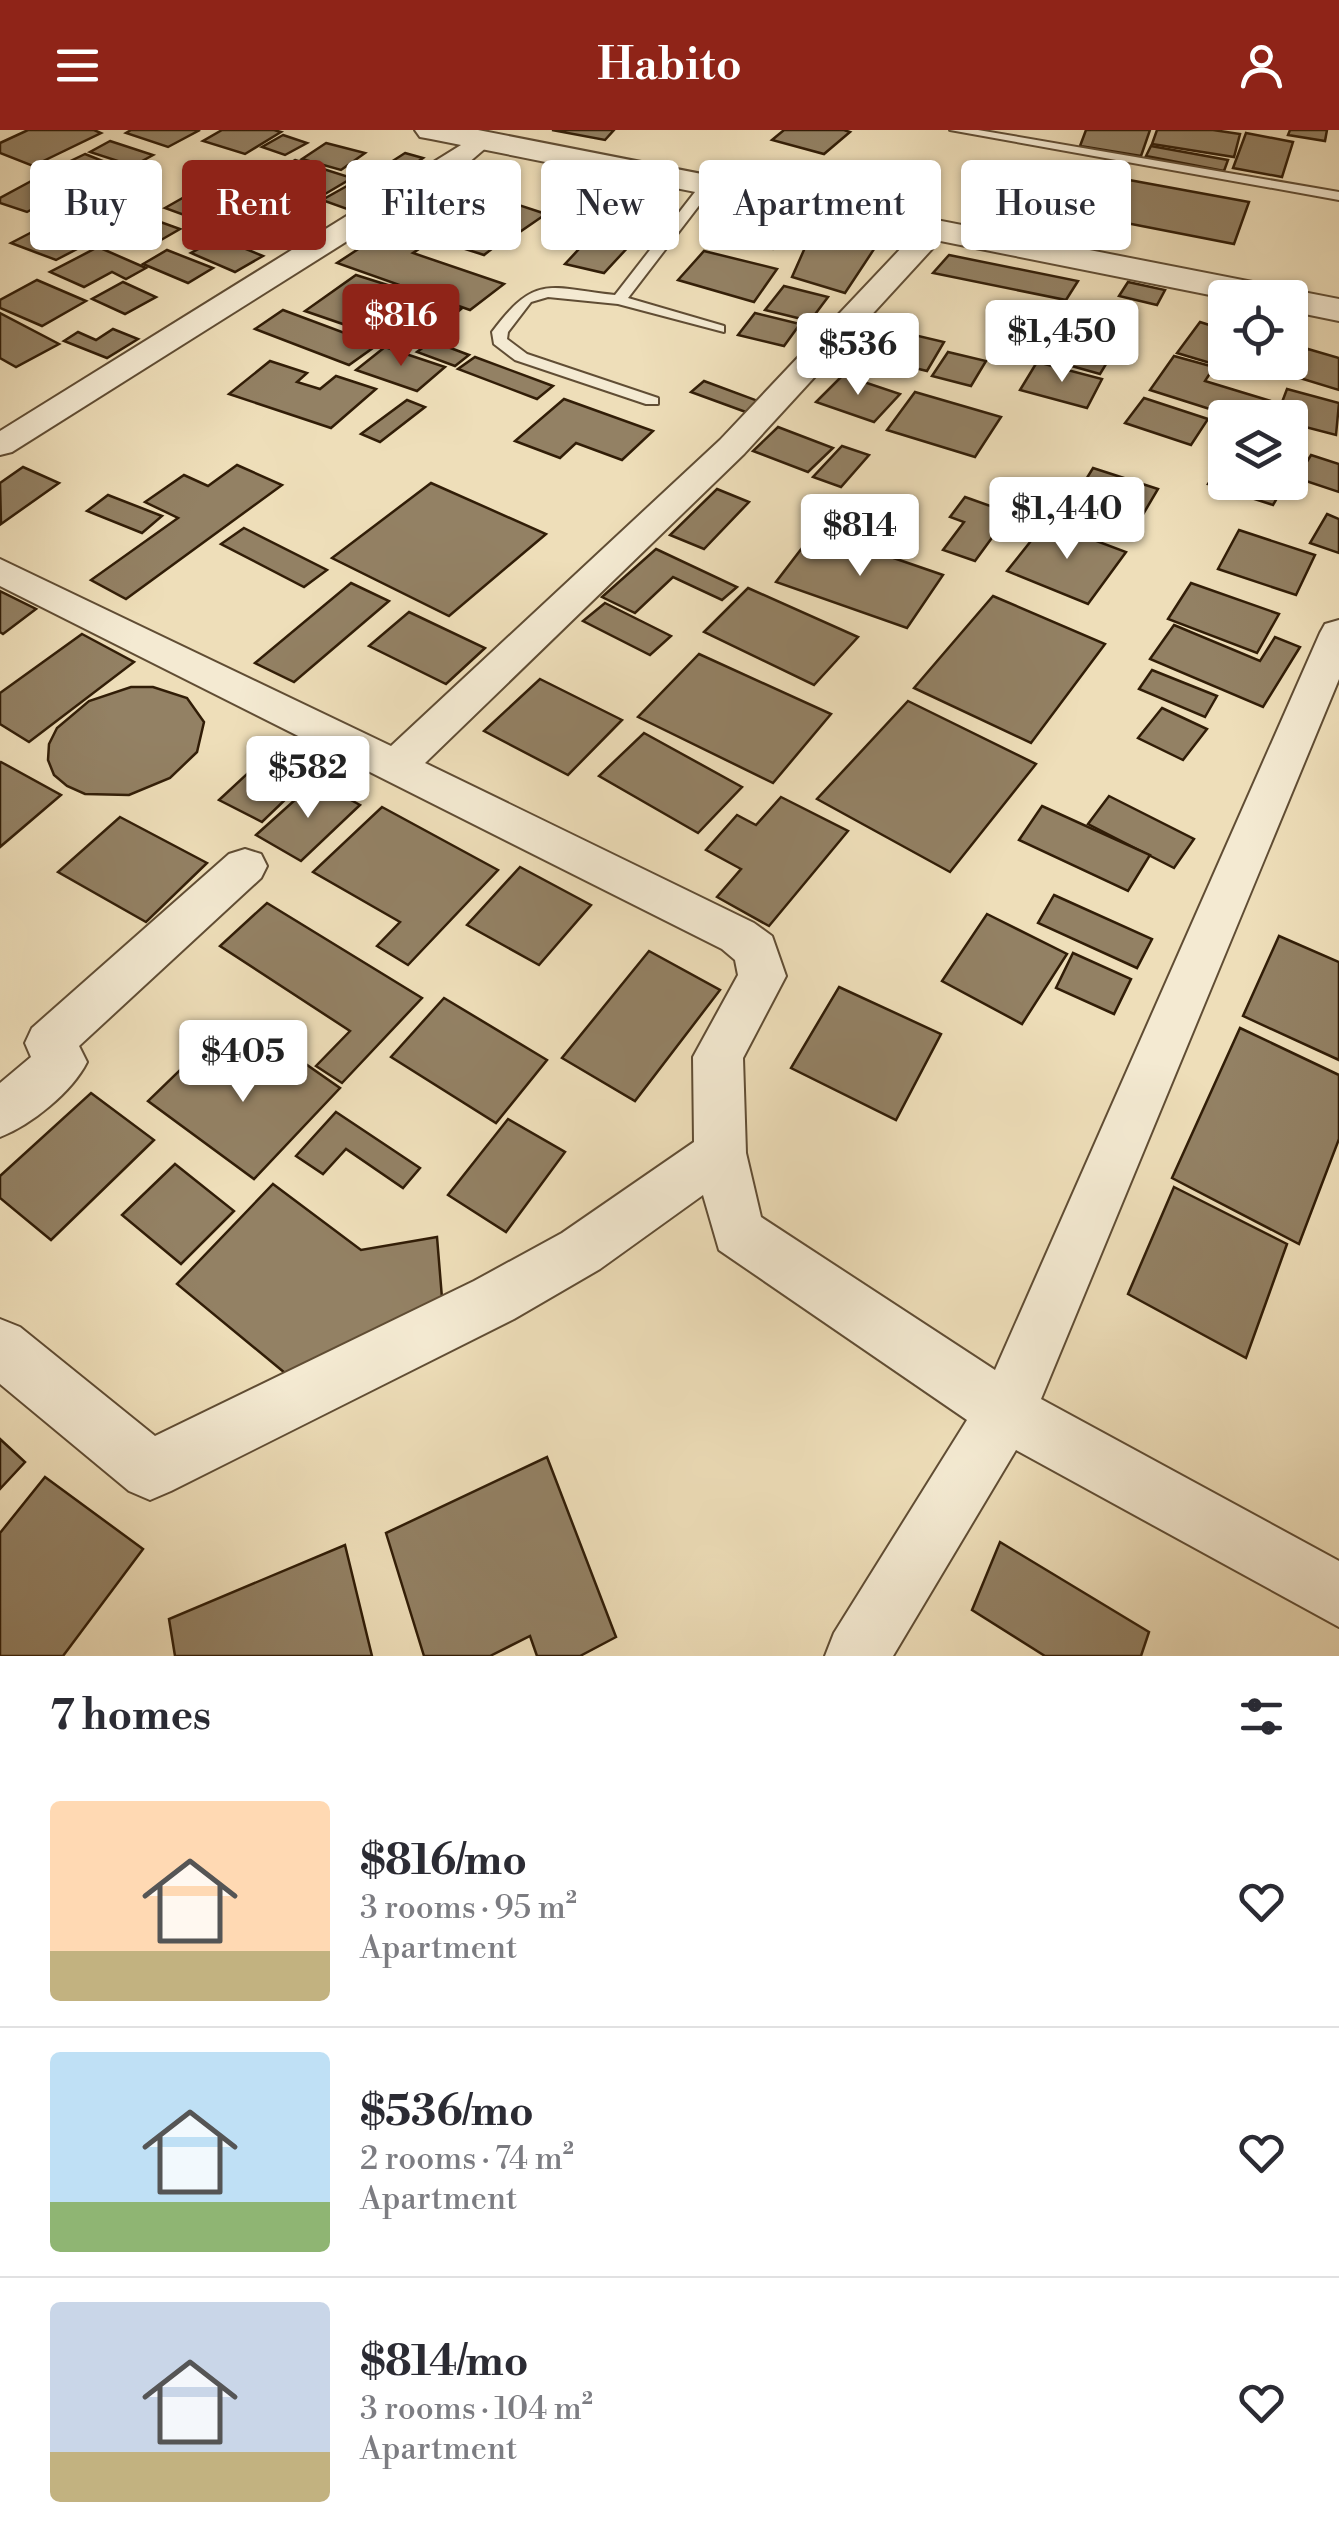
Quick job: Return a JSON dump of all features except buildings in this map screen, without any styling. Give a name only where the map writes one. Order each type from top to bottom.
[{"type":"street","points":[[431,130],[699,184]]},
{"type":"street","points":[[0,445],[451,164],[482,140]]},
{"type":"street","points":[[941,233],[1208,285]]},
{"type":"street","points":[[396,767],[732,447],[915,250]]},
{"type":"street","points":[[1308,304],[1339,310]]},
{"type":"street","points":[[0,571],[738,936],[756,950],[762,976],[718,1056],[720,1153],[738,1232],[1006,1412],[1339,1594]]},
{"type":"street","points":[[857,1656],[1006,1412],[1339,633]]},
{"type":"street","points":[[0,1114],[62,1062],[49,1043],[244,866]]},
{"type":"street","points":[[0,1347],[150,1470],[494,1300],[581,1251],[720,1153]]},
{"type":"lane","points":[[956,130],[1339,196]]},
{"type":"lane","points":[[619,300],[699,196]]},
{"type":"lane","points":[[652,401],[520,357],[499,341],[500,332],[526,299],[570,292],[619,300],[719,329]]}]
